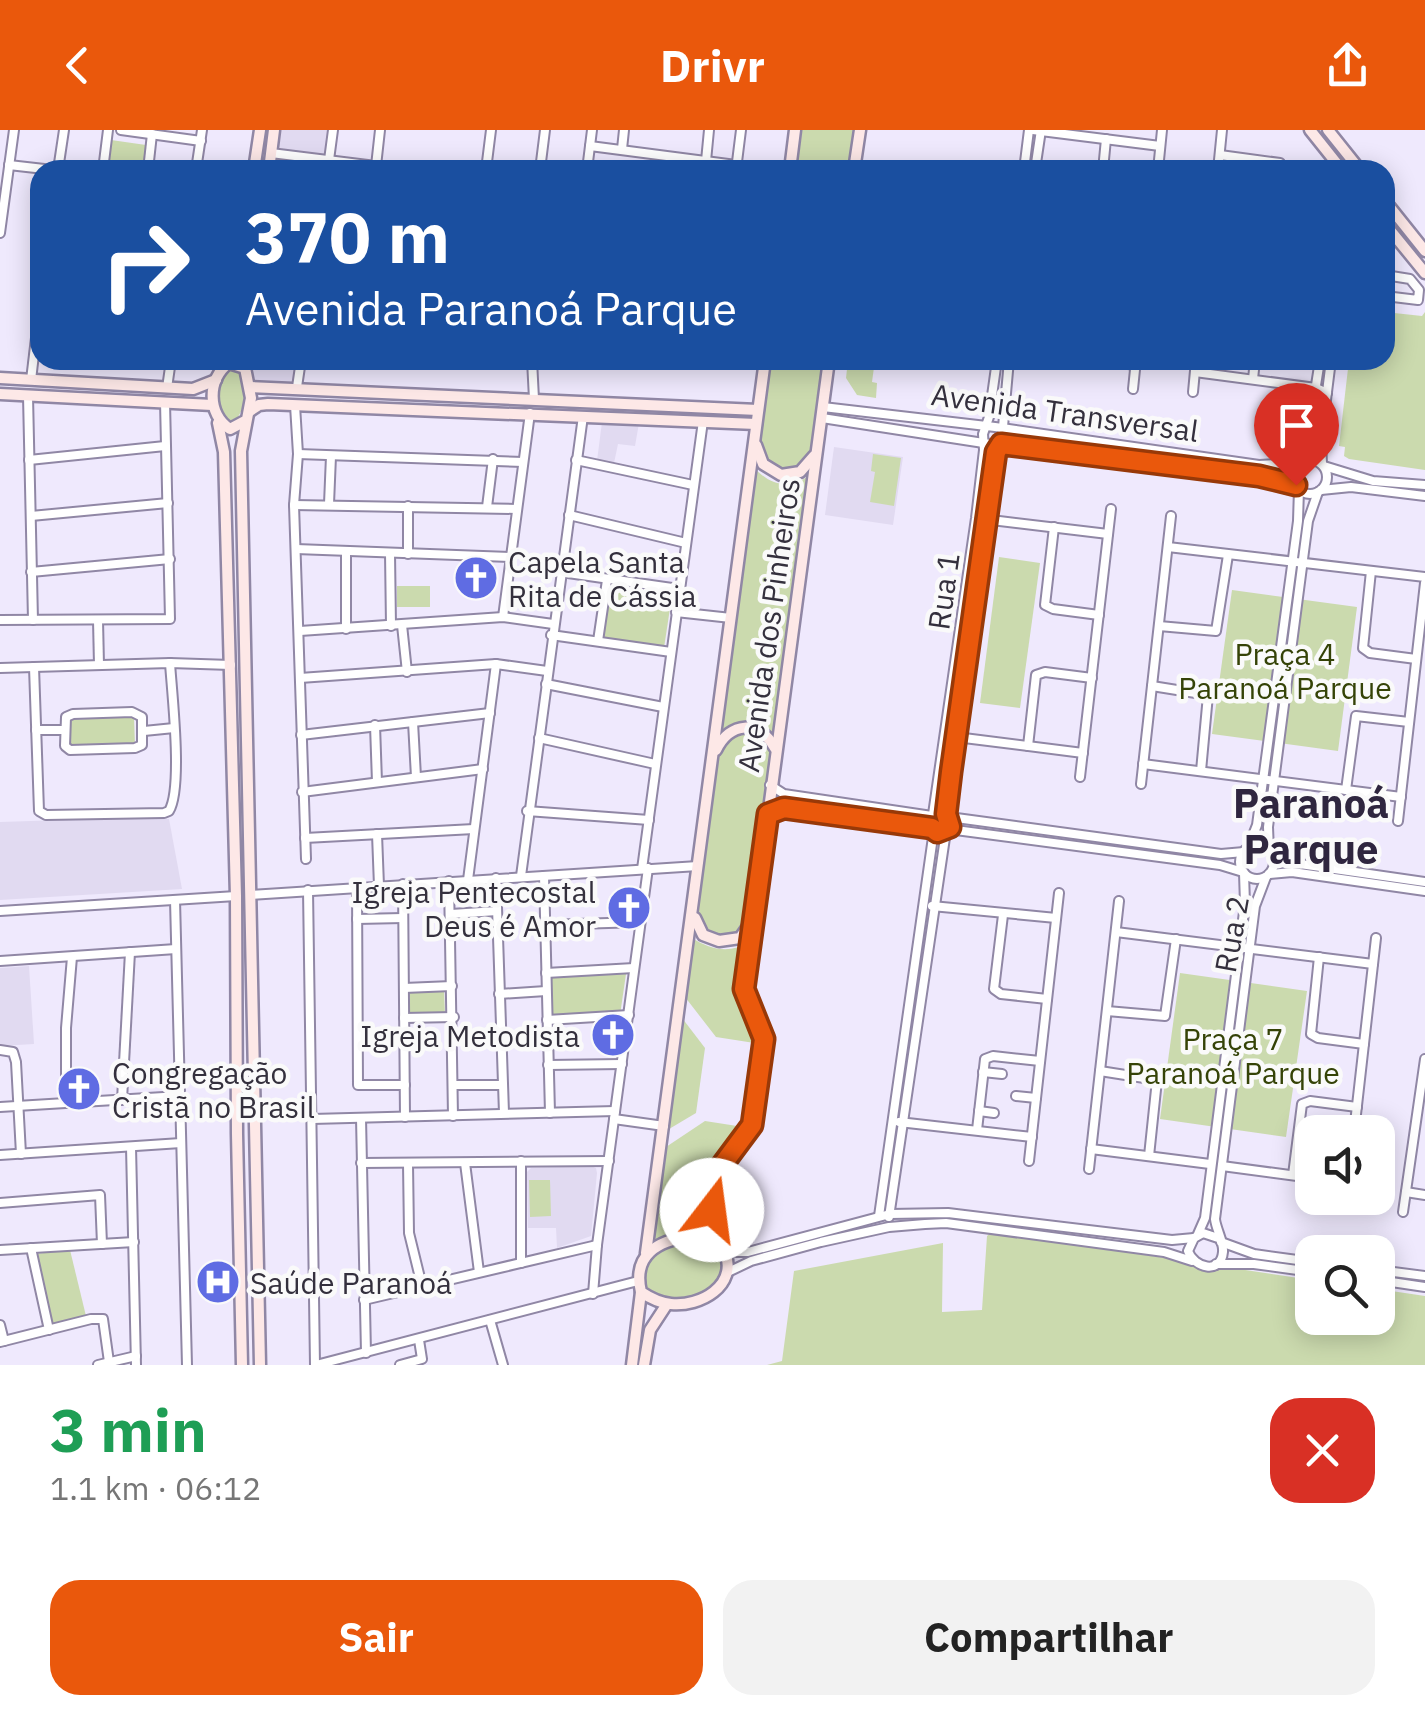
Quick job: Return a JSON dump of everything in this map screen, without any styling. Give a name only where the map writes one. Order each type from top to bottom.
[{"type":"street","points":[[0,233],[14,130]]},
{"type":"street","points":[[57,160],[64,130]]},
{"type":"street","points":[[104,160],[108,130]]},
{"type":"street","points":[[121,130],[201,141]]},
{"type":"street","points":[[198,160],[202,130]]},
{"type":"street","points":[[256,160],[260,130]]},
{"type":"street","points":[[270,160],[274,130]]},
{"type":"street","points":[[271,153],[329,160],[333,130]]},
{"type":"street","points":[[377,160],[380,130]]},
{"type":"street","points":[[488,160],[492,130]]},
{"type":"street","points":[[541,160],[545,130]]},
{"type":"street","points":[[588,160],[592,130]]},
{"type":"street","points":[[622,149],[624,130]]},
{"type":"street","points":[[706,160],[708,130]]},
{"type":"street","points":[[737,160],[741,130]]},
{"type":"street","points":[[791,160],[795,130]]},
{"type":"street","points":[[856,160],[860,130]]},
{"type":"street","points":[[1026,160],[1031,130],[1160,146]]},
{"type":"street","points":[[1036,160],[1041,130]]},
{"type":"street","points":[[1159,160],[1162,130]]},
{"type":"street","points":[[1219,160],[1222,130]]},
{"type":"street","points":[[1310,130],[1334,160]]},
{"type":"street","points":[[1328,130],[1352,160]]},
{"type":"street","points":[[149,160],[152,134]]},
{"type":"street","points":[[1104,160],[1106,140]]},
{"type":"street","points":[[590,146],[699,160]]},
{"type":"street","points":[[1220,155],[1263,160]]},
{"type":"street","points":[[1395,214],[1425,251]]},
{"type":"street","points":[[1395,236],[1425,274]]},
{"type":"street","points":[[1395,277],[1410,279],[1419,290],[1418,300],[1395,297]]},
{"type":"street","points":[[31,380],[32,370]]},
{"type":"street","points":[[167,388],[169,370]]},
{"type":"street","points":[[220,370],[212,405],[224,452],[231,664],[242,1365]]},
{"type":"street","points":[[246,370],[250,387],[241,451],[260,1365]]},
{"type":"street","points":[[297,387],[300,370]]},
{"type":"street","points":[[533,370],[534,398]]},
{"type":"street","name":"Avenida dos Pinheiros","points":[[646,1253],[763,370]]},
{"type":"street","name":"Avenida dos Pinheiros","points":[[708,1240],[720,1168],[752,1125],[764,1039],[744,989],[827,370]]},
{"type":"street","name":"Rua 1","points":[[928,906],[947,830],[951,736],[983,442],[995,370]]},
{"type":"street","name":"Rua 1","points":[[889,1227],[884,1215],[928,906],[933,815],[951,736],[996,452],[1001,444],[1008,370]]},
{"type":"street","points":[[1133,390],[1135,370]]},
{"type":"street","points":[[1253,380],[1254,370]]},
{"type":"street","points":[[1244,873],[1240,860],[1257,824],[1292,562],[1297,487],[1294,471],[1302,462],[1319,370]]},
{"type":"street","points":[[1268,875],[1274,864],[1268,827],[1308,521],[1328,476],[1321,440],[1330,370]]},
{"type":"street","points":[[1193,392],[1195,372],[1316,388],[1327,393]]},
{"type":"street","points":[[0,378],[193,389],[216,380]]},
{"type":"street","points":[[88,383],[94,393],[89,398]]},
{"type":"street","points":[[110,400],[102,393],[105,386],[112,385]]},
{"type":"street","points":[[250,387],[758,410]]},
{"type":"street","points":[[382,392],[388,402],[383,409]]},
{"type":"street","points":[[403,393],[398,403],[403,408]]},
{"type":"street","points":[[0,394],[212,405]]},
{"type":"street","points":[[28,396],[33,620]]},
{"type":"street","points":[[597,418],[606,414],[607,406],[598,401]]},
{"type":"street","points":[[0,620],[170,619],[165,402]]},
{"type":"street","points":[[622,402],[617,414],[624,418]]},
{"type":"street","points":[[217,417],[230,429],[258,404],[756,424]]},
{"type":"street","points":[[295,405],[298,454],[294,505],[306,859]]},
{"type":"street","points":[[503,617],[530,413]]},
{"type":"street","name":"Avenida Transversal","points":[[822,413],[1002,428],[1259,465],[1314,460],[1373,481],[1425,485]]},
{"type":"street","name":"Avenida Transversal","points":[[822,413],[983,442],[1259,476],[1308,494],[1351,487],[1425,496]]},
{"type":"street","points":[[521,876],[583,416]]},
{"type":"street","points":[[593,1294],[640,922],[655,764],[703,420]]},
{"type":"street","points":[[754,439],[763,464],[781,475],[800,472],[818,450]]},
{"type":"street","points":[[29,460],[165,446]]},
{"type":"street","points":[[298,454],[524,462]]},
{"type":"street","points":[[329,504],[331,456]]},
{"type":"street","points":[[487,507],[493,460]]},
{"type":"street","points":[[576,460],[693,485]]},
{"type":"street","points":[[30,516],[168,504]]},
{"type":"street","points":[[294,505],[517,509]]},
{"type":"street","points":[[408,506],[408,554]]},
{"type":"street","points":[[1080,777],[1110,509]]},
{"type":"street","points":[[569,515],[686,543]]},
{"type":"street","points":[[1141,784],[1171,516]]},
{"type":"street","points":[[976,518],[1108,534]]},
{"type":"street","points":[[1054,527],[1045,605],[1049,609],[1099,615]]},
{"type":"street","points":[[1168,546],[1425,580],[1398,821]]},
{"type":"street","points":[[296,550],[510,557]]},
{"type":"street","points":[[346,551],[346,628]]},
{"type":"street","points":[[390,554],[391,626]]},
{"type":"street","points":[[1158,626],[1214,632],[1218,629],[1228,554]]},
{"type":"street","points":[[31,572],[170,559]]},
{"type":"street","points":[[1372,571],[1363,648],[1370,653],[1416,658]]},
{"type":"street","points":[[562,572],[679,589]]},
{"type":"street","points":[[598,641],[607,580]]},
{"type":"street","points":[[676,612],[731,618]]},
{"type":"street","points":[[300,632],[503,617],[553,624]]},
{"type":"street","points":[[229,618],[244,624]]},
{"type":"street","points":[[98,620],[99,665]]},
{"type":"street","points":[[402,625],[407,672]]},
{"type":"street","points":[[551,635],[671,652]]},
{"type":"street","points":[[34,667],[38,811],[46,816],[169,811],[174,796],[170,663]]},
{"type":"street","points":[[0,668],[231,664]]},
{"type":"street","points":[[300,674],[407,672],[496,664],[547,671]]},
{"type":"street","points":[[468,880],[496,664]]},
{"type":"street","points":[[1028,746],[1038,673],[1092,678]]},
{"type":"street","points":[[231,682],[236,679],[246,684]]},
{"type":"street","points":[[546,684],[663,707]]},
{"type":"street","points":[[1152,686],[1208,694],[1201,772]]},
{"type":"street","points":[[132,712],[140,714],[144,742],[135,748],[70,750],[65,746],[64,730],[66,716],[73,714],[132,712]]},
{"type":"street","points":[[301,735],[490,713]]},
{"type":"street","points":[[1346,790],[1354,718],[1409,722]]},
{"type":"street","points":[[413,722],[416,778]]},
{"type":"street","points":[[375,725],[377,782]]},
{"type":"street","points":[[144,731],[174,728]]},
{"type":"street","points":[[713,755],[723,736],[742,728],[755,729],[770,739],[775,749],[773,760]]},
{"type":"street","points":[[36,730],[64,730]]},
{"type":"street","points":[[951,736],[1083,753]]},
{"type":"street","points":[[539,738],[655,764]]},
{"type":"street","points":[[1143,764],[1401,797]]},
{"type":"street","points":[[302,792],[482,769]]},
{"type":"street","points":[[770,785],[784,794],[1222,854],[1259,845],[1293,863],[1425,882]]},
{"type":"street","points":[[768,814],[780,808],[798,809],[1220,865],[1257,879],[1292,872],[1425,891]]},
{"type":"street","points":[[528,811],[649,820]]},
{"type":"street","points":[[234,812],[241,816],[249,812]]},
{"type":"street","points":[[305,838],[474,828]]},
{"type":"street","points":[[234,836],[239,830],[250,836]]},
{"type":"street","points":[[377,834],[378,886]]},
{"type":"street","points":[[251,895],[698,866]]},
{"type":"street","name":"Rua 2","points":[[1196,1236],[1205,1218],[1246,904],[1244,873]]},
{"type":"street","name":"Rua 2","points":[[1220,1240],[1215,1219],[1255,906],[1268,875]]},
{"type":"street","points":[[544,876],[550,1113]]},
{"type":"street","points":[[496,878],[504,1113]]},
{"type":"street","points":[[450,881],[453,1116]]},
{"type":"street","points":[[403,884],[405,1117]]},
{"type":"street","points":[[357,888],[358,1085],[405,1086]]},
{"type":"street","points":[[308,890],[316,1365],[593,1294],[639,1286],[667,1304],[700,1301],[723,1283],[728,1272],[724,1252]]},
{"type":"street","points":[[1029,1161],[1059,893]]},
{"type":"street","points":[[0,911],[236,896]]},
{"type":"street","points":[[175,900],[187,1365]]},
{"type":"street","points":[[1089,1169],[1120,900]]},
{"type":"street","points":[[693,906],[702,936],[718,942],[740,938],[753,916]]},
{"type":"street","points":[[928,906],[1056,918]]},
{"type":"street","points":[[451,914],[498,911]]},
{"type":"street","points":[[1003,915],[995,991],[1048,999]]},
{"type":"street","points":[[357,919],[403,918]]},
{"type":"street","points":[[545,925],[640,922]]},
{"type":"street","points":[[1116,932],[1373,964]]},
{"type":"street","points":[[1356,1115],[1376,938]]},
{"type":"street","points":[[1107,1011],[1162,1017],[1166,1014],[1176,940]]},
{"type":"street","points":[[0,961],[176,949]]},
{"type":"street","points":[[122,1100],[130,952]]},
{"type":"street","points":[[66,1103],[66,1028],[72,956]]},
{"type":"street","points":[[1319,957],[1311,1034],[1364,1044]]},
{"type":"street","points":[[546,973],[634,968]]},
{"type":"street","points":[[404,988],[452,986]]},
{"type":"street","points":[[500,994],[546,991]]},
{"type":"street","points":[[547,1020],[629,1015]]},
{"type":"street","points":[[404,1018],[454,1017]]},
{"type":"street","points":[[0,1050],[13,1052],[16,1062],[22,1154]]},
{"type":"street","points":[[976,1130],[985,1059],[990,1056],[1040,1061]]},
{"type":"street","points":[[1403,1212],[1421,1112],[1425,1059]]},
{"type":"street","points":[[548,1065],[622,1064]]},
{"type":"street","points":[[1100,1070],[1157,1080],[1149,1156]]},
{"type":"street","points":[[983,1072],[1002,1074]]},
{"type":"street","points":[[454,1085],[502,1084]]},
{"type":"street","points":[[0,1108],[180,1096]]},
{"type":"street","points":[[1016,1096],[1036,1098]]},
{"type":"street","points":[[1092,1149],[1294,1175],[1304,1102],[1357,1107]]},
{"type":"street","points":[[979,1111],[994,1112]]},
{"type":"street","points":[[312,1118],[550,1113],[614,1115],[664,1126]]},
{"type":"street","points":[[361,1118],[366,1353]]},
{"type":"street","points":[[898,1122],[1032,1137]]},
{"type":"street","points":[[0,1155],[181,1143]]},
{"type":"street","points":[[98,1365],[136,1361],[131,1147]]},
{"type":"street","points":[[521,1263],[522,1161]]},
{"type":"street","points":[[361,1163],[609,1161]]},
{"type":"street","points":[[238,1162],[248,1171],[257,1162]]},
{"type":"street","points":[[465,1163],[479,1272]]},
{"type":"street","points":[[408,1164],[409,1232],[422,1286]]},
{"type":"street","points":[[238,1192],[248,1183],[257,1192]]},
{"type":"street","points":[[1406,1192],[1425,1195]]},
{"type":"street","points":[[0,1202],[100,1195],[102,1244]]},
{"type":"street","points":[[632,1365],[646,1253],[674,1238],[708,1240],[724,1252],[748,1252],[884,1215],[948,1213],[1172,1240],[1209,1233],[1254,1254],[1295,1260]]},
{"type":"street","points":[[728,1272],[750,1260],[889,1227],[946,1223],[1160,1252],[1201,1266],[1254,1264],[1295,1270]]},
{"type":"street","points":[[1192,1261],[1188,1252],[1196,1236]]},
{"type":"street","points":[[1216,1264],[1222,1257],[1220,1240]]},
{"type":"street","points":[[0,1250],[134,1242]]},
{"type":"street","points":[[364,1300],[597,1245]]},
{"type":"street","points":[[31,1248],[49,1330]]},
{"type":"street","points":[[1395,1272],[1425,1276]]},
{"type":"street","points":[[1395,1283],[1425,1287]]},
{"type":"street","points":[[644,1365],[650,1330],[667,1304]]},
{"type":"street","points":[[0,1324],[2,1341],[103,1319],[109,1362]]},
{"type":"street","points":[[490,1320],[503,1365]]},
{"type":"street","points":[[400,1365],[422,1359],[419,1340]]},
{"type":"shaded area","points":[[275,130],[333,130],[329,160],[271,160]]},
{"type":"shaded area","points":[[245,370],[300,370],[297,387],[249,389]]},
{"type":"shaded area","points":[[602,422],[639,423],[635,446],[618,444],[614,463],[597,461]]},
{"type":"shaded area","points":[[834,447],[903,457],[893,525],[825,515]]},
{"type":"shaded area","points":[[169,819],[182,889],[0,900],[0,822]]},
{"type":"shaded area","points":[[29,966],[34,1044],[0,1046],[0,968]]},
{"type":"shaded area","points":[[591,1166],[597,1173],[591,1236],[557,1248],[556,1228],[528,1228],[527,1172],[531,1168]]},
{"type":"green space","points":[[801,130],[856,130],[852,160],[796,160]]},
{"type":"green space","points":[[111,140],[146,145],[145,160],[108,160]]},
{"type":"green space","points":[[1425,312],[1425,470],[1349,459],[1344,456],[1345,447],[1339,446],[1348,370],[1395,370],[1395,313],[1422,316]]},
{"type":"green space","points":[[230,370],[238,371],[245,394],[238,417],[230,421],[219,396],[222,381]]},
{"type":"green space","points":[[765,370],[824,370],[817,450],[800,471],[771,471],[755,439]]},
{"type":"green space","points":[[847,370],[874,370],[876,398],[857,395],[846,378]]},
{"type":"green space","points":[[873,454],[901,458],[894,506],[870,502],[875,472],[871,471]]},
{"type":"green space","points":[[752,465],[765,478],[780,484],[795,483],[811,474],[774,743],[766,732],[729,729],[718,737]]},
{"type":"green space","points":[[999,557],[1040,563],[1020,708],[980,703]]},
{"type":"green space","points":[[397,586],[430,586],[430,607],[397,607]]},
{"type":"green space","points":[[609,587],[672,595],[664,648],[602,639]]},
{"type":"green space","name":"Praça 4 Paranoá Parque","points":[[1232,590],[1357,607],[1338,751],[1212,734]]},
{"type":"green space","points":[[134,717],[135,746],[67,747],[64,720]]},
{"type":"green space","points":[[743,732],[763,737],[771,751],[751,915],[739,935],[727,938],[705,933],[699,924],[697,906],[716,755],[725,738]]},
{"type":"green space","points":[[692,938],[720,949],[749,942],[742,985],[767,1045],[716,1037],[685,997]]},
{"type":"green space","name":"Praça 7 Paranoá Parque","points":[[1180,973],[1307,991],[1286,1137],[1160,1119]]},
{"type":"green space","points":[[626,974],[620,1015],[549,1018],[548,976]]},
{"type":"green space","points":[[444,990],[445,1015],[410,1016],[410,991]]},
{"type":"green space","points":[[679,1014],[705,1048],[696,1113],[664,1132]]},
{"type":"green space","points":[[705,1121],[750,1128],[710,1175],[708,1230],[676,1232],[653,1244],[663,1149]]},
{"type":"green space","points":[[529,1180],[550,1180],[551,1216],[530,1217]]},
{"type":"green space","points":[[992,1232],[1295,1277],[1295,1335],[1395,1335],[1395,1292],[1425,1296],[1425,1365],[767,1365],[782,1361],[794,1271],[943,1243],[942,1312],[982,1310],[987,1236]]},
{"type":"green space","points":[[690,1240],[717,1248],[726,1262],[713,1287],[682,1300],[643,1290],[645,1259],[665,1244]]},
{"type":"green space","points":[[70,1250],[86,1316],[51,1325],[35,1254]]},
{"type":"place","name":"Capela Santa Rita de Cássia","points":[[476,578]]},
{"type":"place","name":"Igreja Pentecostal Deus é Amor","points":[[629,908]]},
{"type":"place","name":"Igreja Metodista","points":[[613,1035]]},
{"type":"place","name":"Congregação Cristã no Brasil","points":[[79,1089]]},
{"type":"place","name":"Saúde Paranoá","points":[[218,1282]]},
{"type":"district","name":"Paranoá Parque","points":[[1311,826]]},
{"type":"route","points":[[712,1210],[720,1168],[752,1125],[764,1039],[744,989],[768,814],[784,808],[932,828],[937,832],[950,827],[946,814],[951,772],[996,452],[1001,444],[1259,476],[1296,485]]}]
